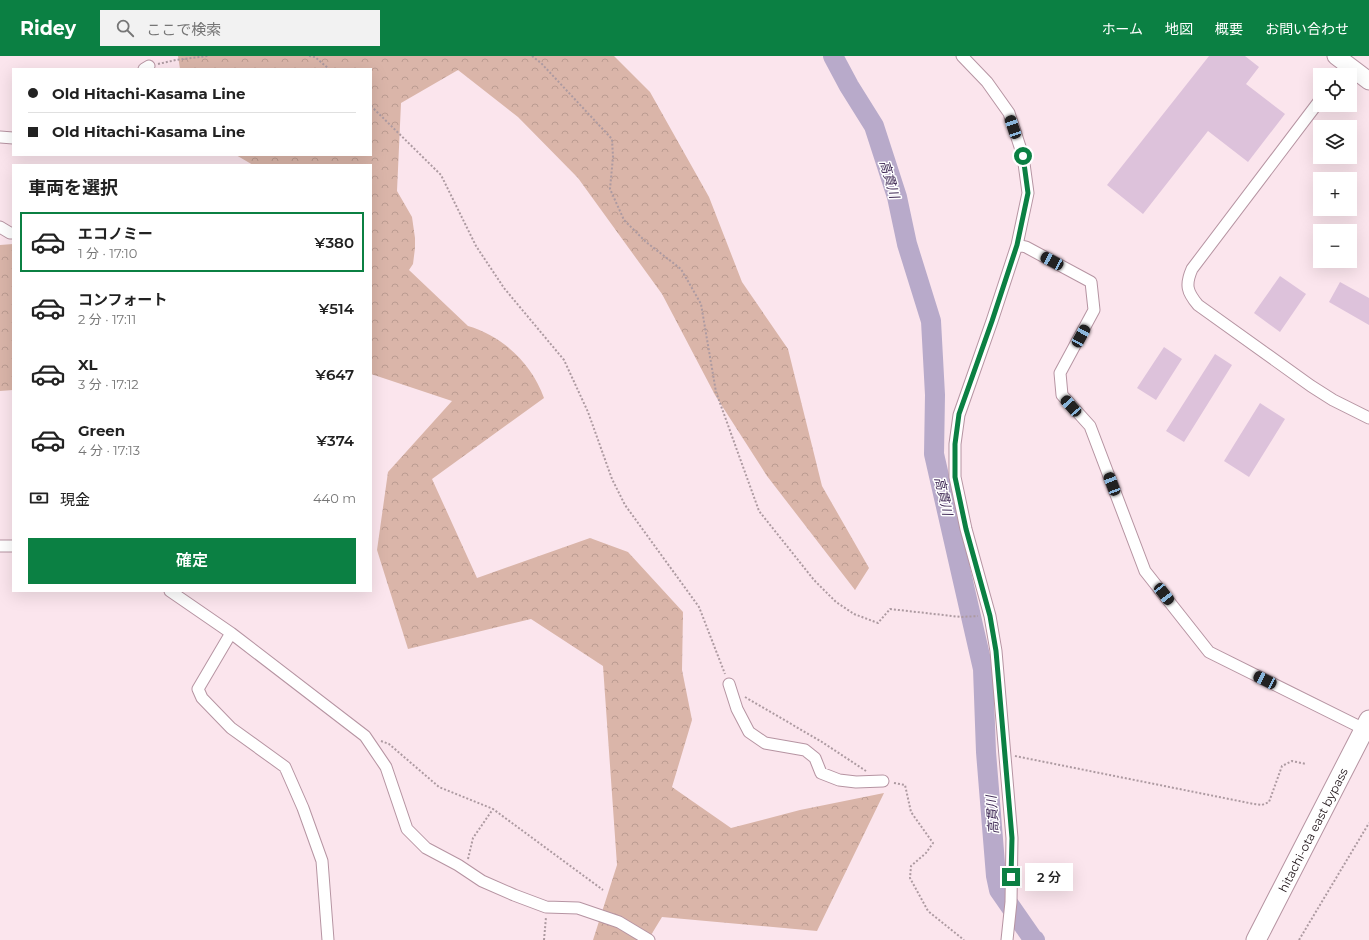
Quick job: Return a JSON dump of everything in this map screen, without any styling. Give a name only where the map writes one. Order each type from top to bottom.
[{"type":"highway","name":"hitachi-ota east bypass","points":[[1256,940],[1367,725]]},
{"type":"main road","points":[[1341,65],[1369,81]]},
{"type":"street","points":[[962,56],[987,82],[1009,113],[1023,156],[1028,193],[1017,245],[959,414],[955,444],[955,477],[966,529],[990,616],[996,651],[1012,838],[1011,902],[1007,940]]},
{"type":"street","points":[[1313,109],[1192,269],[1188,278],[1187,286],[1190,297],[1210,314],[1311,386],[1333,400],[1369,418]]},
{"type":"street","points":[[0,137],[12,138]]},
{"type":"street","points":[[0,227],[12,233]]},
{"type":"street","points":[[1017,245],[1026,247],[1091,282],[1094,310],[1060,373],[1062,395],[1090,426],[1146,571],[1209,652],[1367,725]]},
{"type":"street","points":[[0,546],[12,546]]},
{"type":"street","points":[[171,592],[231,633],[365,736],[386,767],[407,829],[426,848],[482,881],[546,907],[578,908],[619,922],[649,940]]},
{"type":"street","points":[[231,633],[198,689],[202,698],[231,728],[285,767],[322,861],[328,940]]},
{"type":"street","points":[[729,684],[737,709],[749,732],[765,743],[805,750],[815,758],[821,773],[839,780],[856,782],[883,780]]},
{"type":"path","points":[[147,68],[176,60],[208,56]]},
{"type":"path","points":[[309,56],[315,57],[328,68]]},
{"type":"path","points":[[532,56],[541,63],[612,139],[613,157],[610,190],[624,220],[646,242],[681,269],[702,304],[716,392],[759,510],[814,580],[836,602],[854,614],[878,623],[890,609],[963,617],[976,616]]},
{"type":"path","points":[[372,107],[441,175],[476,246],[504,288],[564,360],[588,412],[612,479],[625,505],[699,607],[729,684],[748,699],[822,742],[883,780],[905,785],[911,812],[933,843],[926,853],[911,866],[910,878],[928,911],[964,940]]},
{"type":"path","points":[[365,736],[389,744],[439,787],[493,809],[603,890]]},
{"type":"path","points":[[1005,754],[1254,804],[1269,802],[1282,766],[1292,761],[1306,764]]},
{"type":"path","points":[[465,870],[473,838],[493,809]]},
{"type":"path","points":[[1299,940],[1369,823]]},
{"type":"path","points":[[544,940],[546,907]]},
{"type":"green space","points":[[178,56],[614,56],[650,92],[709,197],[742,282],[788,349],[822,486],[869,568],[855,590],[767,476],[715,395],[662,294],[578,178],[518,117],[458,70],[401,103],[397,191],[412,217],[415,248],[413,264],[409,270],[468,326],[493,337],[515,353],[532,374],[544,398],[432,479],[477,578],[590,538],[628,552],[683,612],[682,670],[692,720],[672,787],[731,828],[800,810],[884,793],[817,931],[662,917],[648,940],[593,940],[617,865],[603,666],[531,619],[408,649],[377,550],[388,472],[452,401],[372,374],[372,164],[251,164],[238,156],[372,156],[372,68],[180,68]]},
{"type":"green space","points":[[12,244],[12,390],[0,391],[0,245]]},
{"type":"building","points":[[1209,56],[1245,56],[1259,67],[1246,84],[1285,114],[1248,162],[1208,131],[1143,214],[1107,185]]},
{"type":"building","points":[[1280,276],[1306,294],[1280,332],[1254,313]]},
{"type":"building","points":[[1340,282],[1369,298],[1369,325],[1329,302]]},
{"type":"building","points":[[1164,347],[1182,359],[1156,400],[1137,388]]},
{"type":"building","points":[[1215,354],[1232,365],[1184,442],[1166,431]]},
{"type":"building","points":[[1260,403],[1285,419],[1249,477],[1224,461]]},
{"type":"waterway","name":"高貫川","points":[[833,56],[849,86],[874,126],[897,197],[907,244],[931,321],[935,395],[934,454],[983,669],[986,752],[996,876],[999,890],[1035,940]]},
{"type":"route","points":[[1011,877],[1012,838],[996,651],[990,616],[966,529],[955,477],[955,444],[959,414],[1017,245],[1028,193],[1023,156]]}]
